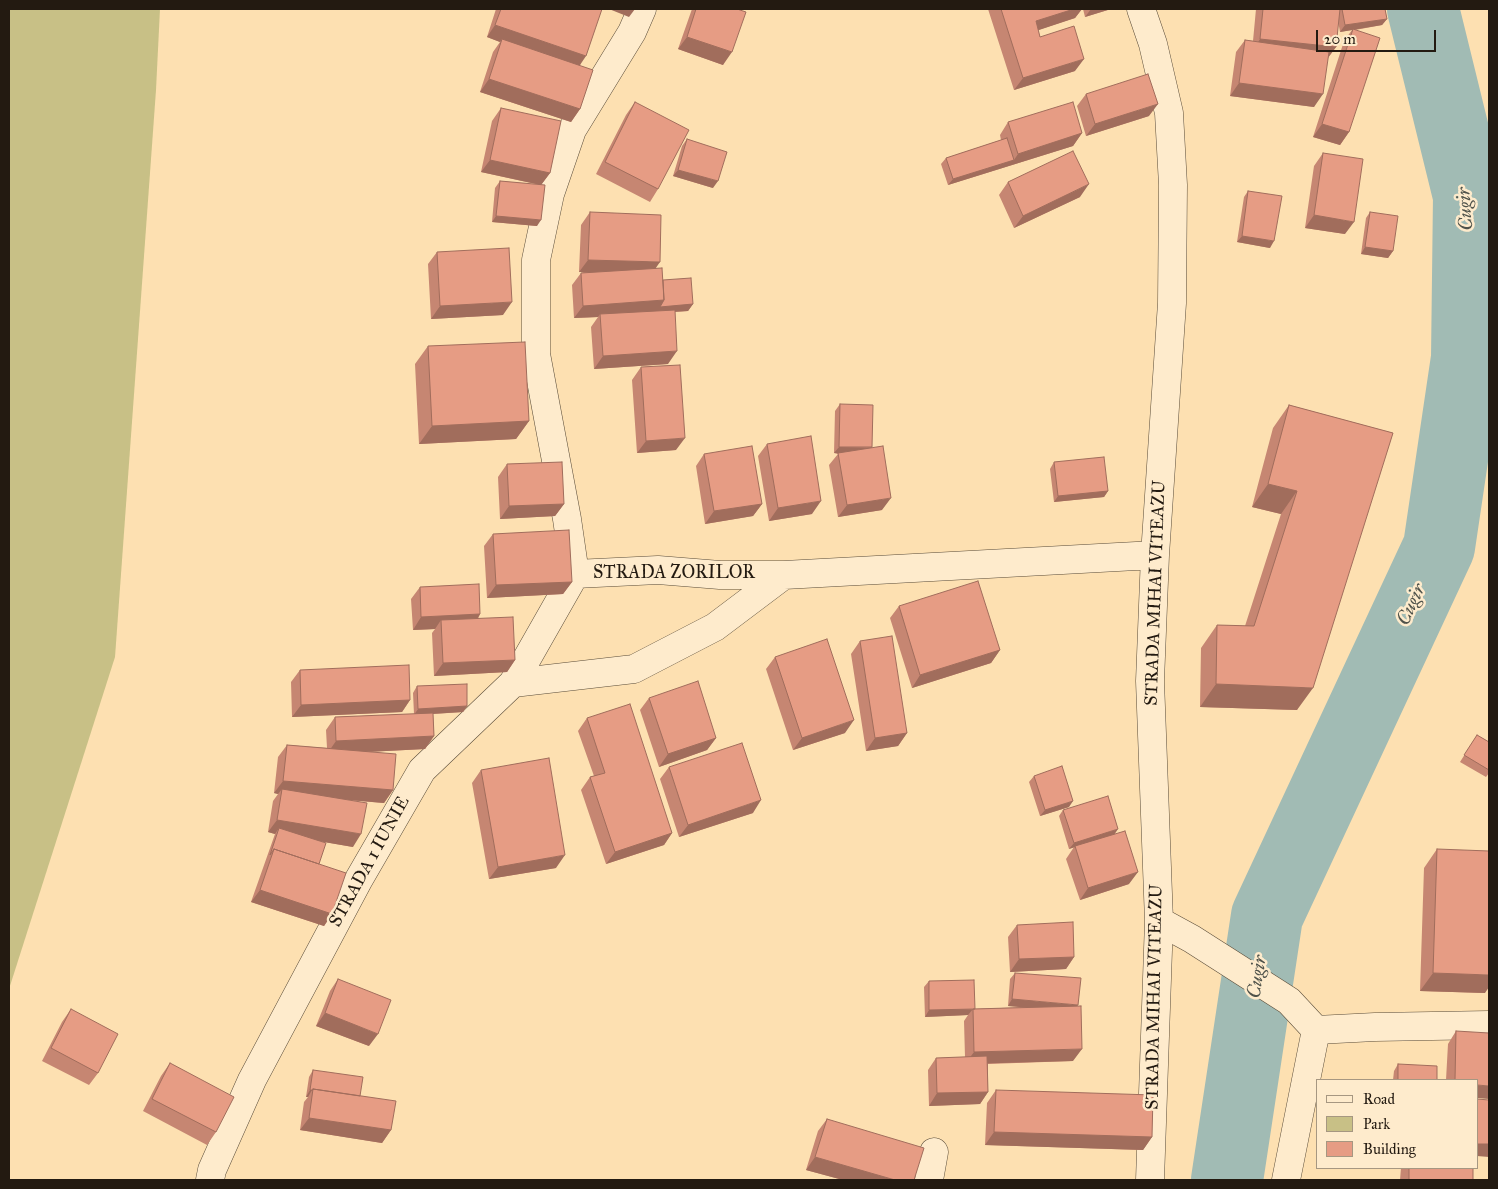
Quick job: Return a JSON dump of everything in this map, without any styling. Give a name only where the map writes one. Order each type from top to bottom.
[{"type":"street","name":"STRADA ZORILOR","points":[[642,9],[632,32],[572,130],[550,194],[536,260],[536,354],[568,519],[575,574],[658,570],[720,574],[784,574],[1155,555]]},
{"type":"street","name":"STRADA MIHAI VITEAZU","points":[[1141,9],[1152,44],[1169,113],[1173,185],[1172,303],[1155,555],[1150,681],[1159,921],[1150,1180]]},
{"type":"street","name":"STRADA 1 IUNIE","points":[[210,1180],[212,1170],[252,1080],[359,879],[422,770],[513,683],[575,574]]},
{"type":"street","points":[[513,683],[634,669],[715,627],[784,574]]},
{"type":"street","points":[[1159,921],[1192,939],[1289,1001],[1316,1030],[1489,1025]]},
{"type":"street","points":[[1286,1180],[1316,1030]]},
{"type":"street","points":[[930,1180],[934,1152]]},
{"type":"green space","points":[[9,9],[160,9],[156,90],[115,657],[9,989]]},
{"type":"building","points":[[501,9],[602,9],[586,56],[495,25]]},
{"type":"building","points":[[696,9],[737,9],[746,12],[732,52],[687,37]]},
{"type":"building","points":[[1001,9],[1074,9],[1036,21],[1040,37],[1074,26],[1084,59],[1023,78]]},
{"type":"building","points":[[1263,9],[1340,9],[1336,47],[1260,39]]},
{"type":"building","points":[[1342,9],[1385,9],[1387,19],[1345,25]]},
{"type":"building","points":[[1353,29],[1380,38],[1349,132],[1322,124]]},
{"type":"building","points":[[502,39],[593,70],[580,109],[489,79]]},
{"type":"building","points":[[1245,40],[1329,52],[1323,94],[1239,83]]},
{"type":"building","points":[[1148,74],[1158,104],[1095,124],[1086,94]]},
{"type":"building","points":[[635,102],[689,130],[658,189],[605,162]]},
{"type":"building","points":[[1073,102],[1082,133],[1018,154],[1008,122]]},
{"type":"building","points":[[501,108],[561,121],[550,173],[490,160]]},
{"type":"building","points":[[1007,138],[1014,160],[953,179],[946,158]]},
{"type":"building","points":[[687,139],[727,152],[718,181],[678,170]]},
{"type":"building","points":[[1073,151],[1089,184],[1023,216],[1008,182]]},
{"type":"building","points":[[1323,153],[1363,159],[1354,222],[1314,215]]},
{"type":"building","points":[[500,181],[545,185],[541,220],[496,216]]},
{"type":"building","points":[[1248,191],[1282,196],[1274,241],[1242,236]]},
{"type":"building","points":[[590,212],[661,215],[660,262],[588,260]]},
{"type":"building","points":[[1370,212],[1398,216],[1393,251],[1365,247]]},
{"type":"building","points":[[509,248],[512,302],[440,306],[437,252]]},
{"type":"building","points":[[662,268],[664,300],[583,306],[581,273]]},
{"type":"building","points":[[691,278],[693,304],[660,307],[664,300],[663,280]]},
{"type":"building","points":[[675,310],[677,351],[603,356],[600,314]]},
{"type":"building","points":[[525,342],[529,421],[432,426],[428,346]]},
{"type":"building","points":[[680,365],[685,438],[646,441],[641,367]]},
{"type":"building","points":[[840,404],[873,405],[872,447],[839,447]]},
{"type":"building","points":[[1289,405],[1393,433],[1313,688],[1216,684],[1217,625],[1254,626],[1297,491],[1268,484]]},
{"type":"building","points":[[811,436],[821,501],[778,508],[767,444]]},
{"type":"building","points":[[752,446],[762,504],[714,511],[704,454]]},
{"type":"building","points":[[883,446],[891,498],[847,505],[838,453]]},
{"type":"building","points":[[1104,457],[1108,491],[1058,496],[1054,462]]},
{"type":"building","points":[[562,462],[564,504],[509,506],[507,464]]},
{"type":"building","points":[[569,530],[572,582],[496,585],[493,534]]},
{"type":"building","points":[[978,581],[1000,650],[920,675],[899,606]]},
{"type":"building","points":[[479,584],[480,614],[421,617],[420,587]]},
{"type":"building","points":[[513,617],[515,660],[443,663],[441,620]]},
{"type":"building","points":[[892,636],[907,733],[875,738],[860,641]]},
{"type":"building","points":[[827,639],[854,720],[802,738],[775,657]]},
{"type":"building","points":[[409,665],[410,700],[301,705],[300,670]]},
{"type":"building","points":[[698,681],[716,738],[668,754],[649,698]]},
{"type":"building","points":[[467,684],[467,706],[418,709],[417,686]]},
{"type":"building","points":[[630,704],[672,833],[615,852],[590,777],[605,773],[587,718]]},
{"type":"building","points":[[433,713],[434,736],[336,741],[335,717]]},
{"type":"building","points":[[1477,735],[1489,742],[1489,770],[1464,755]]},
{"type":"building","points":[[742,743],[761,800],[688,825],[669,767]]},
{"type":"building","points":[[287,745],[396,754],[393,790],[283,781]]},
{"type":"building","points":[[549,758],[565,855],[498,867],[481,770]]},
{"type":"building","points":[[1062,766],[1073,801],[1045,810],[1034,776]]},
{"type":"building","points":[[282,789],[367,803],[361,834],[277,820]]},
{"type":"building","points":[[1108,796],[1118,829],[1074,843],[1063,810]]},
{"type":"building","points":[[279,828],[326,843],[319,864],[274,849],[270,855]]},
{"type":"building","points":[[1125,831],[1138,872],[1088,888],[1075,846]]},
{"type":"building","points":[[274,849],[346,873],[332,914],[260,890]]},
{"type":"building","points":[[1437,849],[1489,851],[1489,975],[1433,973]]},
{"type":"building","points":[[1073,922],[1074,957],[1019,959],[1017,925]]},
{"type":"building","points":[[1015,973],[1081,978],[1078,1005],[1012,999]]},
{"type":"building","points":[[338,979],[391,1000],[378,1034],[325,1013]]},
{"type":"building","points":[[974,980],[975,1009],[929,1010],[929,981]]},
{"type":"building","points":[[1081,1006],[1082,1049],[974,1052],[973,1009]]},
{"type":"building","points":[[71,1009],[118,1034],[98,1073],[51,1048]]},
{"type":"building","points":[[1456,1031],[1489,1033],[1489,1086],[1478,1085],[1478,1079],[1455,1079]]},
{"type":"building","points":[[987,1056],[988,1092],[937,1093],[936,1058]]},
{"type":"building","points":[[170,1063],[234,1097],[216,1132],[152,1099]]},
{"type":"building","points":[[1398,1064],[1437,1066],[1437,1079],[1398,1079]]},
{"type":"building","points":[[313,1070],[363,1077],[360,1096],[310,1090]]},
{"type":"building","points":[[313,1089],[396,1101],[391,1130],[309,1118]]},
{"type":"building","points":[[996,1090],[1153,1095],[1152,1137],[994,1132]]},
{"type":"building","points":[[1478,1099],[1489,1100],[1489,1144],[1478,1144]]},
{"type":"building","points":[[827,1119],[924,1148],[914,1180],[895,1180],[815,1157]]},
{"type":"building","points":[[1409,1169],[1473,1169],[1473,1180],[1409,1180]]},
{"type":"waterway","name":"Cugir","points":[[1227,1180],[1267,916],[1439,547],[1467,358],[1469,196],[1423,9]]}]
